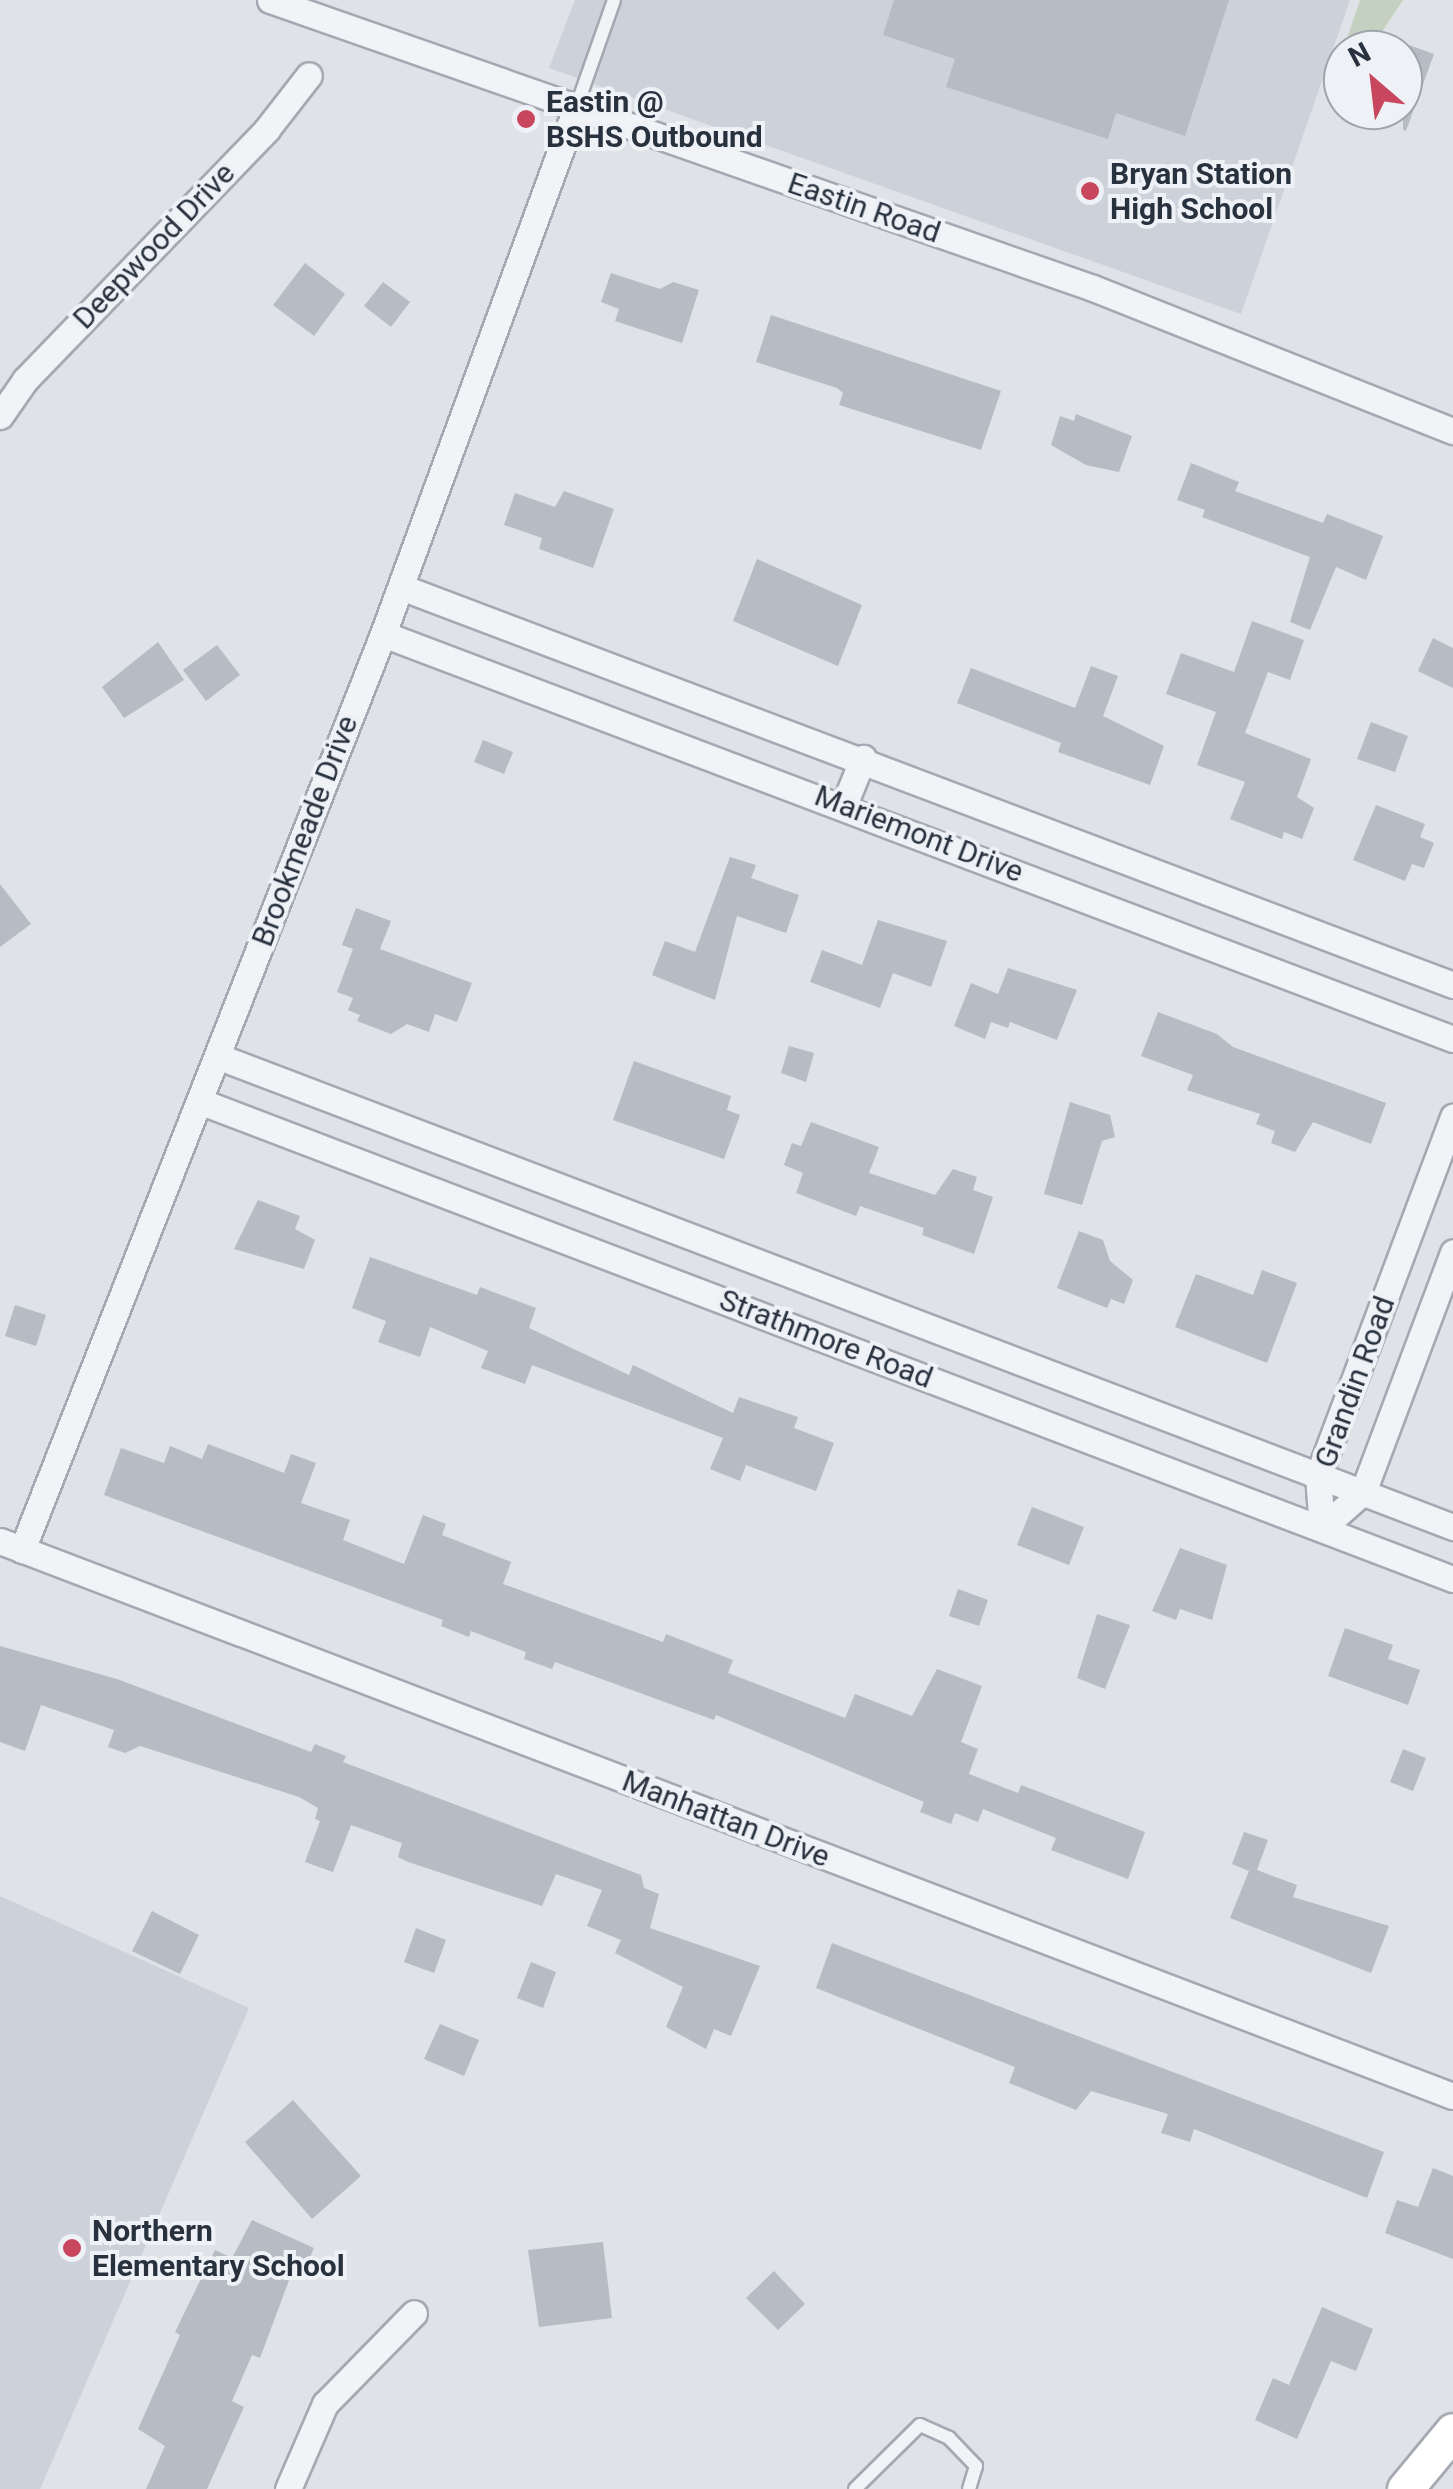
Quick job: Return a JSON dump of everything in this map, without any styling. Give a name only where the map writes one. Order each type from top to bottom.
[{"type":"main road","points":[[1406,2489],[1453,2431]]},
{"type":"street","name":"Eastin Road","points":[[277,1],[1093,288],[1453,431]]},
{"type":"street","name":"Deepwood Drive","points":[[0,416],[25,380],[267,130],[309,75]]},
{"type":"street","name":"Brookmeade Drive","points":[[11,1546],[199,1101],[383,634],[576,108]]},
{"type":"street","name":"Mariemont Drive","points":[[401,587],[863,758],[1453,986]]},
{"type":"street","name":"Mariemont Drive","points":[[383,634],[1453,1039]]},
{"type":"street","points":[[844,806],[863,758]]},
{"type":"street","name":"Strathmore Road","points":[[217,1056],[1453,1527]]},
{"type":"street","name":"Strathmore Road","points":[[199,1101],[1453,1580]]},
{"type":"street","name":"Grandin Road","points":[[1322,1528],[1318,1476],[1453,1116]]},
{"type":"street","name":"Grandin Road","points":[[1322,1528],[1363,1492],[1453,1252]]},
{"type":"street","name":"Manhattan Drive","points":[[11,1546],[1453,2096]]},
{"type":"street","points":[[288,2489],[326,2404],[414,2314]]},
{"type":"lane","points":[[576,108],[614,0]]},
{"type":"lane","points":[[855,2489],[920,2425],[949,2438],[976,2466],[970,2489]]},
{"type":"shaded area","name":"Bryan Station High School","points":[[575,0],[1350,0],[1340,30],[1323,30],[1323,78],[1241,314],[549,68]]},
{"type":"shaded area","name":"Northern Elementary School","points":[[0,1896],[249,2008],[40,2489],[0,2489]]},
{"type":"green space","points":[[1360,0],[1403,0],[1383,30],[1350,30]]},
{"type":"building","name":"Bryan Station High School","points":[[894,0],[1229,0],[1185,136],[1116,113],[1108,139],[946,87],[955,59],[883,35]]},
{"type":"building","points":[[1423,50],[1434,54],[1423,84]]},
{"type":"building","points":[[305,263],[345,294],[314,336],[273,305]]},
{"type":"building","points":[[611,273],[660,289],[673,282],[699,290],[682,343],[615,321],[619,309],[601,302]]},
{"type":"building","points":[[383,282],[410,302],[391,327],[364,306]]},
{"type":"building","points":[[771,315],[1001,391],[981,450],[839,405],[843,393],[837,388],[756,362]]},
{"type":"building","points":[[1076,414],[1132,436],[1119,472],[1086,465],[1051,445],[1060,416],[1074,421]]},
{"type":"building","points":[[1191,463],[1239,482],[1235,491],[1323,523],[1327,514],[1383,536],[1366,580],[1336,567],[1310,630],[1290,622],[1310,557],[1202,517],[1205,510],[1177,500]]},
{"type":"building","points":[[564,491],[614,509],[593,568],[539,549],[542,538],[504,525],[515,493],[555,507]]},
{"type":"building","points":[[757,559],[862,605],[838,666],[733,621]]},
{"type":"building","points":[[1252,621],[1304,640],[1290,680],[1268,672],[1245,733],[1311,759],[1297,797],[1314,808],[1302,839],[1284,832],[1282,839],[1230,819],[1245,782],[1197,765],[1216,712],[1166,694],[1181,653],[1234,672]]},
{"type":"building","points":[[1433,638],[1453,648],[1453,688],[1418,671]]},
{"type":"building","points":[[158,642],[184,680],[124,718],[102,687]]},
{"type":"building","points":[[217,645],[240,675],[206,701],[183,670]]},
{"type":"building","points":[[1091,666],[1118,676],[1103,716],[1164,746],[1150,785],[1058,752],[1061,743],[957,703],[971,668],[1075,708]]},
{"type":"building","points":[[1371,722],[1408,736],[1395,772],[1357,759]]},
{"type":"building","points":[[483,740],[513,752],[504,774],[474,762]]},
{"type":"building","points":[[1376,805],[1425,824],[1420,837],[1434,843],[1424,868],[1412,864],[1405,881],[1353,860]]},
{"type":"building","points":[[730,857],[756,865],[751,878],[799,895],[786,933],[737,916],[715,1000],[652,975],[665,941],[695,952]]},
{"type":"building","points":[[0,884],[31,924],[0,947]]},
{"type":"building","points":[[356,908],[391,921],[380,949],[472,983],[457,1022],[435,1014],[429,1032],[407,1024],[391,1034],[357,1021],[360,1015],[348,1010],[353,998],[337,992],[353,949],[342,945]]},
{"type":"building","points":[[878,920],[947,941],[931,987],[893,973],[880,1008],[810,982],[822,950],[862,965]]},
{"type":"building","points":[[1008,968],[1077,990],[1057,1040],[1010,1022],[1008,1028],[991,1022],[985,1039],[954,1026],[971,983],[998,994]]},
{"type":"building","points":[[1158,1012],[1217,1034],[1233,1047],[1386,1103],[1371,1144],[1313,1122],[1295,1152],[1271,1143],[1275,1131],[1256,1124],[1260,1114],[1187,1090],[1193,1075],[1141,1056]]},
{"type":"building","points":[[789,1046],[814,1053],[806,1082],[781,1073]]},
{"type":"building","points":[[634,1061],[731,1096],[727,1110],[740,1115],[724,1159],[613,1120]]},
{"type":"building","points":[[1070,1102],[1110,1115],[1115,1137],[1102,1141],[1082,1205],[1044,1194]]},
{"type":"building","points":[[811,1122],[879,1147],[869,1173],[935,1195],[953,1169],[977,1177],[973,1190],[993,1197],[974,1254],[922,1235],[924,1228],[860,1206],[856,1216],[796,1193],[803,1173],[784,1165],[792,1143],[801,1146]]},
{"type":"building","points":[[258,1200],[300,1216],[295,1229],[315,1240],[304,1269],[234,1249]]},
{"type":"building","points":[[1079,1231],[1103,1240],[1110,1261],[1133,1280],[1124,1304],[1111,1299],[1107,1308],[1057,1288]]},
{"type":"building","points":[[370,1257],[477,1295],[480,1287],[536,1308],[529,1328],[629,1375],[633,1365],[733,1413],[739,1397],[798,1417],[794,1428],[834,1443],[816,1491],[746,1465],[740,1481],[710,1469],[723,1438],[532,1365],[525,1384],[481,1368],[488,1351],[430,1327],[420,1357],[378,1342],[386,1321],[352,1308]]},
{"type":"building","points":[[1262,1270],[1297,1283],[1267,1363],[1175,1327],[1196,1274],[1253,1295]]},
{"type":"building","points":[[15,1305],[46,1315],[36,1346],[5,1336]]},
{"type":"building","points":[[208,1444],[284,1473],[291,1454],[316,1463],[301,1503],[350,1520],[343,1540],[404,1564],[423,1515],[446,1524],[442,1535],[511,1562],[503,1584],[663,1642],[666,1634],[733,1660],[728,1673],[845,1718],[855,1694],[912,1716],[937,1669],[982,1686],[961,1742],[978,1749],[969,1774],[1018,1793],[1021,1785],[1145,1832],[1128,1879],[1051,1850],[1056,1838],[983,1809],[978,1822],[955,1813],[951,1824],[920,1812],[924,1802],[716,1715],[714,1720],[555,1662],[552,1669],[524,1659],[526,1652],[471,1631],[469,1637],[441,1626],[443,1620],[104,1495],[121,1448],[164,1463],[170,1446],[202,1459]]},
{"type":"building","points":[[1032,1507],[1084,1527],[1069,1565],[1017,1545]]},
{"type":"building","points":[[1180,1548],[1227,1565],[1212,1620],[1180,1609],[1176,1620],[1152,1611]]},
{"type":"building","points":[[958,1589],[988,1600],[979,1626],[949,1616]]},
{"type":"building","points":[[1097,1614],[1130,1625],[1105,1689],[1077,1678]]},
{"type":"building","points":[[1345,1628],[1393,1645],[1388,1659],[1420,1670],[1408,1705],[1328,1676]]},
{"type":"building","points":[[0,1646],[117,1679],[311,1752],[315,1744],[346,1756],[343,1762],[641,1875],[644,1888],[659,1894],[650,1928],[760,1966],[731,2036],[714,2029],[706,2049],[666,2027],[683,1987],[615,1953],[621,1940],[587,1926],[602,1890],[556,1874],[542,1906],[408,1862],[398,1857],[402,1843],[351,1825],[333,1872],[305,1862],[320,1821],[315,1819],[318,1808],[299,1797],[140,1746],[125,1753],[108,1747],[114,1730],[41,1705],[25,1751],[0,1742]]},
{"type":"building","points":[[1403,1749],[1426,1758],[1413,1791],[1390,1782]]},
{"type":"building","points":[[1244,1832],[1268,1840],[1257,1870],[1297,1885],[1293,1897],[1389,1926],[1371,1973],[1230,1918],[1249,1871],[1232,1864]]},
{"type":"building","points":[[152,1911],[199,1935],[180,1974],[132,1951]]},
{"type":"building","points":[[416,1928],[446,1940],[434,1973],[404,1962]]},
{"type":"building","points":[[832,1943],[1384,2152],[1367,2198],[1194,2129],[1190,2142],[1161,2133],[1168,2114],[1091,2091],[1076,2110],[1009,2083],[1015,2067],[816,1988]]},
{"type":"building","points":[[531,1962],[556,1972],[543,2008],[517,1998]]},
{"type":"building","points":[[440,2024],[479,2040],[464,2076],[424,2059]]},
{"type":"building","points":[[293,2100],[361,2176],[312,2219],[245,2142]]},
{"type":"building","points":[[1433,2168],[1453,2176],[1453,2259],[1385,2233],[1397,2200],[1418,2207]]},
{"type":"building","points":[[252,2220],[314,2248],[301,2279],[291,2275],[260,2358],[252,2355],[232,2401],[244,2407],[207,2489],[146,2489],[165,2446],[138,2429],[180,2335],[175,2332],[215,2250],[232,2258]]},
{"type":"building","points":[[603,2242],[612,2318],[539,2327],[528,2250]]},
{"type":"building","points":[[774,2271],[805,2304],[778,2330],[746,2298]]},
{"type":"building","points":[[1322,2307],[1373,2329],[1356,2371],[1331,2361],[1297,2439],[1255,2420],[1273,2378],[1289,2385]]},
{"type":"place","name":"Eastin @ BSHS Outbound","points":[[526,119]]},
{"type":"place","name":"Bryan Station High School","points":[[1090,191]]},
{"type":"place","name":"Northern Elementary School","points":[[72,2248]]}]
